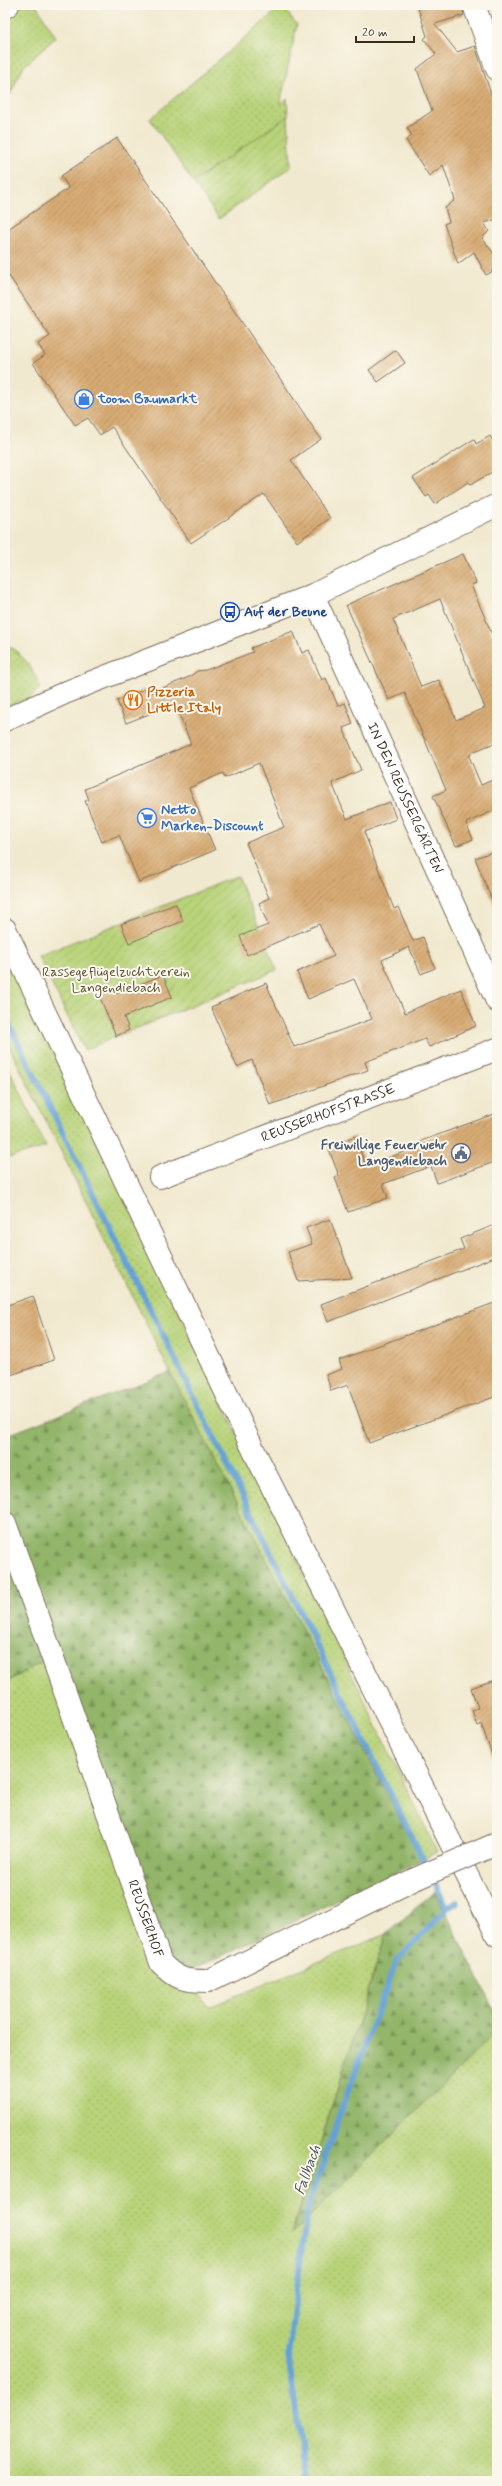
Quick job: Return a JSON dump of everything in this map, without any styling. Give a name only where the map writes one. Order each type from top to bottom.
[{"type":"street","points":[[474,5],[497,69]]},
{"type":"street","points":[[5,720],[82,686],[313,594],[497,505]]},
{"type":"street","name":"IN DEN REUSSERGÄRTEN","points":[[313,594],[497,1001]]},
{"type":"street","points":[[5,929],[254,1451],[497,1935]]},
{"type":"street","name":"REUSSERHOFSTRASSE","points":[[160,1177],[497,1049]]},
{"type":"street","name":"REUSSERHOF","points":[[5,1523],[161,1963],[172,1974],[188,1981],[208,1981],[415,1879],[497,1844]]},
{"type":"street","points":[[482,1905],[497,1944]]},
{"type":"green space","points":[[5,5],[36,5],[56,37],[23,67],[5,105]]},
{"type":"green space","points":[[282,6],[297,25],[280,105],[287,98],[288,116],[193,182],[150,119]]},
{"type":"green space","points":[[288,116],[291,167],[219,219],[193,182]]},
{"type":"green space","points":[[5,644],[17,652],[27,663],[35,675],[40,688],[30,698],[5,706]]},
{"type":"green space","name":"Rassegeflügelzuchtverein Langendiebach","points":[[237,876],[277,970],[84,1050],[38,956]]},
{"type":"green space","points":[[5,953],[55,1052],[437,1852],[421,1860],[170,1372],[5,1038]]},
{"type":"green space","points":[[5,1060],[46,1147],[5,1159]]},
{"type":"green space","points":[[170,1372],[421,1860],[201,1966],[181,1970],[164,1961],[51,1650],[5,1509],[5,1436]]},
{"type":"green space","points":[[5,1539],[48,1658],[5,1683]]},
{"type":"green space","points":[[48,1658],[159,1971],[172,1987],[197,1990],[209,2007],[386,1934],[292,2233],[497,2031],[497,2481],[5,2481],[5,1683]]},
{"type":"green space","points":[[435,1891],[497,2016],[497,2031],[292,2234],[386,1934]]},
{"type":"building","points":[[417,5],[462,5],[464,15],[435,24],[457,52],[475,46],[497,112],[497,219],[484,223],[489,231],[482,238],[495,255],[497,269],[486,275],[474,252],[458,264],[444,224],[449,222],[445,208],[455,200],[443,165],[429,176],[406,140],[412,136],[407,128],[432,111],[417,69],[436,54],[424,39],[427,36]]},
{"type":"building","points":[[117,138],[321,439],[291,460],[330,518],[297,542],[264,494],[191,543],[112,427],[100,435],[88,418],[75,425],[33,363],[45,355],[38,344],[50,336],[5,270],[5,231],[69,188],[61,176]]},
{"type":"building","points":[[396,350],[405,363],[378,382],[369,370]]},
{"type":"building","points":[[490,436],[497,448],[497,469],[470,485],[468,482],[435,504],[429,495],[426,497],[413,478],[474,439],[476,444]]},
{"type":"building","points":[[463,554],[476,583],[471,585],[497,646],[497,742],[470,753],[471,755],[469,756],[481,785],[497,778],[497,809],[466,823],[473,839],[456,846],[433,796],[446,790],[405,693],[389,700],[346,605]],"holes":[[[440,599],[485,708],[456,720],[439,680],[421,687],[393,619]]]},
{"type":"building","points":[[293,631],[302,653],[309,650],[322,680],[326,678],[338,706],[345,703],[353,724],[343,728],[361,770],[332,783],[347,819],[390,802],[396,819],[364,832],[394,909],[398,907],[413,941],[423,937],[435,968],[421,974],[409,947],[382,960],[405,1013],[461,989],[476,1026],[429,1047],[425,1039],[365,1062],[368,1070],[270,1105],[252,1060],[237,1067],[211,1007],[266,983],[294,1047],[372,1019],[354,979],[308,999],[297,972],[334,956],[319,924],[247,955],[240,936],[268,925],[259,903],[269,898],[246,843],[284,827],[259,763],[225,778],[223,773],[189,788],[215,850],[139,882],[119,835],[102,842],[85,801],[89,800],[85,789],[191,744],[175,704],[126,723],[117,701],[145,689],[147,693],[151,693],[189,677],[197,671],[206,670],[253,652],[251,648]]},
{"type":"building","points":[[492,852],[497,863],[496,910],[475,858]]},
{"type":"building","points":[[176,904],[183,921],[129,943],[121,924]]},
{"type":"building","points":[[163,975],[172,997],[124,1017],[129,1030],[116,1036],[99,995],[113,990],[115,994]]},
{"type":"building","points":[[497,1113],[497,1161],[437,1183],[431,1166],[383,1184],[388,1198],[348,1212],[335,1178],[339,1176],[328,1147],[355,1136],[366,1166],[423,1145],[421,1141]]},
{"type":"building","points":[[330,1219],[352,1278],[298,1281],[288,1252],[312,1244],[306,1228]]},
{"type":"building","points":[[497,1224],[497,1256],[328,1322],[321,1304],[464,1249],[460,1239]]},
{"type":"building","points":[[33,1296],[54,1360],[5,1377],[5,1306]]},
{"type":"building","points":[[497,1302],[497,1396],[369,1443],[348,1385],[331,1391],[326,1375],[342,1369],[339,1360]]},
{"type":"building","points":[[497,1679],[497,1763],[495,1764],[481,1723],[477,1725],[472,1710],[478,1708],[471,1688]]},
{"type":"waterway","points":[[5,1016],[447,1908]]},
{"type":"waterway","name":"Fallbach","points":[[302,2481],[302,2452],[288,2355],[307,2211],[340,2113],[396,1962],[447,1908],[457,1902]]},
{"type":"place","name":"toom Baumarkt","points":[[84,399]]},
{"type":"place","name":"Auf der Beune","points":[[230,612]]},
{"type":"place","name":"Pizzeria Little Italy","points":[[133,700]]},
{"type":"place","name":"Netto Marken-Discount","points":[[147,818]]},
{"type":"place","name":"Freiwillige Feuerwehr Langendiebach","points":[[461,1153]]}]
